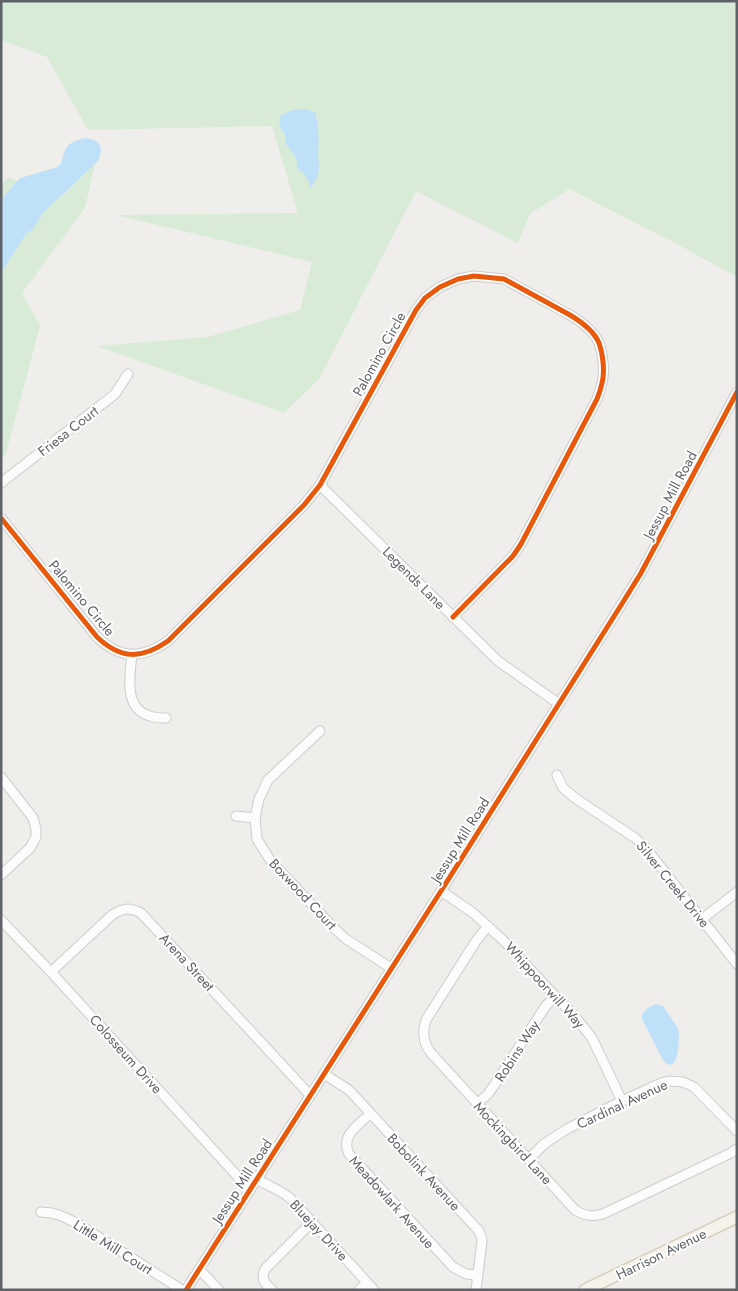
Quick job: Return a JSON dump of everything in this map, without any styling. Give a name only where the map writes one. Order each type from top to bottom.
[{"type":"main road","name":"Harrison Avenue","points":[[585,1290],[737,1217]]},
{"type":"street","name":"Palomino Circle","points":[[1,518],[97,637],[117,651],[132,654],[150,652],[168,641],[304,505],[320,485],[416,310],[425,298],[440,287],[458,279],[474,276],[504,279],[570,315],[589,329],[598,342],[602,382],[597,399],[521,544],[513,556],[454,617]]},
{"type":"street","name":"Friesa Court","points":[[1,484],[115,394],[128,374]]},
{"type":"street","name":"Jessup Mill Road","points":[[184,1290],[441,891],[641,573],[737,392]]},
{"type":"street","name":"Legends Lane","points":[[320,485],[498,661],[559,704]]},
{"type":"street","points":[[132,654],[130,686],[131,696],[135,705],[140,711],[151,717],[166,718]]},
{"type":"street","name":"Boxwood Court","points":[[320,731],[268,780],[259,799],[255,818],[258,839],[270,860],[346,939],[391,968]]},
{"type":"street","name":"Silver Creek Drive","points":[[558,775],[563,788],[574,798],[635,838],[645,847],[737,964]]},
{"type":"street","points":[[1,778],[34,818],[36,829],[36,837],[30,848],[1,875]]},
{"type":"street","points":[[236,816],[255,818]]},
{"type":"street","name":"Whippoorwill Way","points":[[441,891],[472,912],[512,948],[583,1025],[592,1038],[622,1101]]},
{"type":"street","points":[[702,919],[737,892]]},
{"type":"street","name":"Arena Street","points":[[51,972],[112,915],[120,910],[132,909],[141,913],[310,1095]]},
{"type":"street","name":"Colosseum Drive","points":[[1,920],[51,972],[250,1190]]},
{"type":"street","name":"Mockingbird Lane","points":[[488,926],[476,941],[429,1015],[423,1032],[424,1040],[428,1050],[575,1210],[594,1216],[609,1212],[737,1149]]},
{"type":"street","name":"Robins Way","points":[[477,1104],[488,1094],[545,1007],[555,996]]},
{"type":"street","name":"Bobolink Avenue","points":[[324,1074],[349,1090],[479,1231],[482,1241],[476,1290]]},
{"type":"street","name":"Cardinal Avenue","points":[[529,1159],[554,1137],[622,1101],[666,1082],[673,1081],[683,1082],[694,1087],[737,1130]]},
{"type":"street","name":"Meadowlark Avenue","points":[[370,1114],[348,1135],[346,1149],[349,1154],[453,1268],[466,1274],[477,1275]]},
{"type":"street","name":"Bluejay Drive","points":[[257,1179],[284,1193],[370,1286]]},
{"type":"street","name":"Little Mill Court","points":[[41,1212],[52,1212],[78,1224],[184,1290]]},
{"type":"street","points":[[272,1290],[264,1281],[263,1272],[312,1222]]},
{"type":"street","points":[[199,1269],[219,1290]]},
{"type":"street","points":[[359,1290],[370,1286]]},
{"type":"green space","points":[[1,1],[737,1],[737,277],[569,189],[530,214],[518,243],[416,191],[319,379],[284,413],[97,346],[208,337],[300,310],[312,262],[116,215],[298,213],[272,126],[88,130],[47,57],[1,40]]},
{"type":"green space","points":[[95,164],[85,208],[22,293],[40,326],[5,457],[1,455],[1,284],[3,270],[26,234],[33,228],[43,213]]},
{"type":"green space","points":[[8,177],[17,181],[1,200],[1,186]]},
{"type":"water","points":[[305,109],[315,112],[318,134],[319,170],[314,184],[310,188],[306,177],[298,169],[296,157],[286,144],[284,132],[280,128],[279,118],[293,110]]},
{"type":"water","points":[[84,138],[94,140],[100,145],[101,152],[98,161],[43,213],[33,229],[26,234],[3,270],[1,284],[1,200],[20,178],[58,167],[68,146]]},
{"type":"water","points":[[656,1004],[663,1006],[678,1028],[677,1054],[672,1064],[668,1064],[663,1060],[642,1019],[642,1014]]},
{"type":"cycle path","points":[[1,518],[97,637],[106,645],[123,653],[132,654],[140,654],[158,647],[168,641],[304,505],[320,485],[416,310],[425,298],[440,287],[458,279],[474,276],[504,279],[570,315],[590,330],[599,343],[603,363],[603,379],[597,399],[521,544],[513,556],[453,617]]},
{"type":"cycle path","points":[[186,1290],[441,891],[641,573],[737,392]]}]
